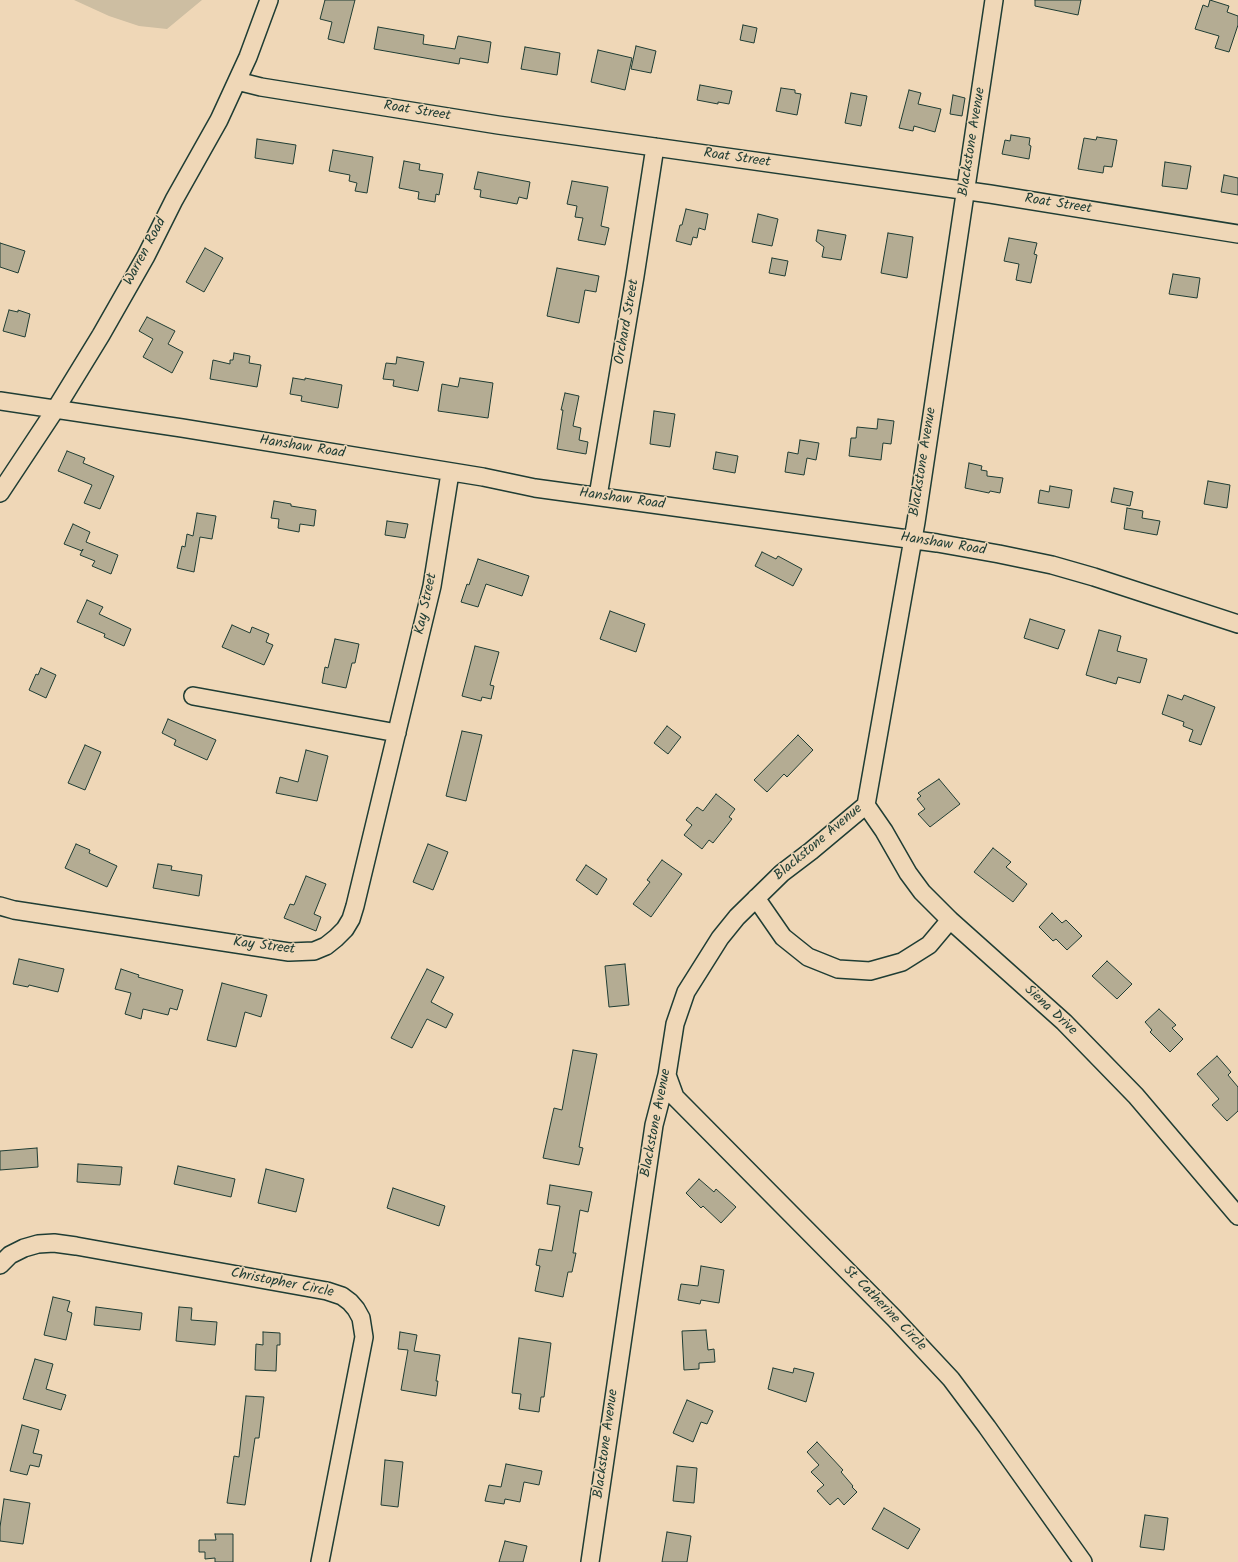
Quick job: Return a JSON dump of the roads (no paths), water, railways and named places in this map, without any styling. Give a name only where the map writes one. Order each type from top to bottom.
[{"type":"street","name":"Warren Road","points":[[0,493],[55,410],[101,335],[146,256],[174,200],[219,120],[248,57],[269,0]]},
{"type":"street","name":"Blackstone Avenue","points":[[590,1562],[654,1125],[667,1074],[675,1024],[686,992],[720,938],[737,917],[782,874],[866,805],[913,540],[994,0]]},
{"type":"street","name":"Roat Street","points":[[237,82],[498,125],[966,191],[1238,234]]},
{"type":"street","name":"Orchard Street","points":[[598,496],[655,147]]},
{"type":"street","name":"Hanshaw Road","points":[[0,401],[182,428],[450,473],[483,477],[534,488],[913,540],[999,554],[1052,565],[1102,579],[1238,624]]},
{"type":"street","name":"Kay Street","points":[[0,906],[14,910],[289,952],[314,951],[326,946],[336,938],[345,929],[353,912],[397,733],[432,586],[450,473]]},
{"type":"street","points":[[192,696],[397,733]]},
{"type":"street","name":"Siena Drive","points":[[866,805],[884,831],[908,874],[922,892],[950,920],[1064,1022],[1119,1078],[1152,1114],[1238,1216]]},
{"type":"street","points":[[756,898],[783,937],[808,957],[838,969],[870,971],[902,962],[929,945],[950,920]]},
{"type":"street","name":"St Catherine Circle","points":[[667,1074],[675,1097],[894,1318],[951,1379],[987,1426],[1083,1562]]},
{"type":"street","name":"Christopher Circle","points":[[0,1265],[10,1255],[24,1248],[38,1244],[54,1243],[327,1291],[342,1296],[350,1302],[361,1318],[364,1338],[320,1562]]}]
